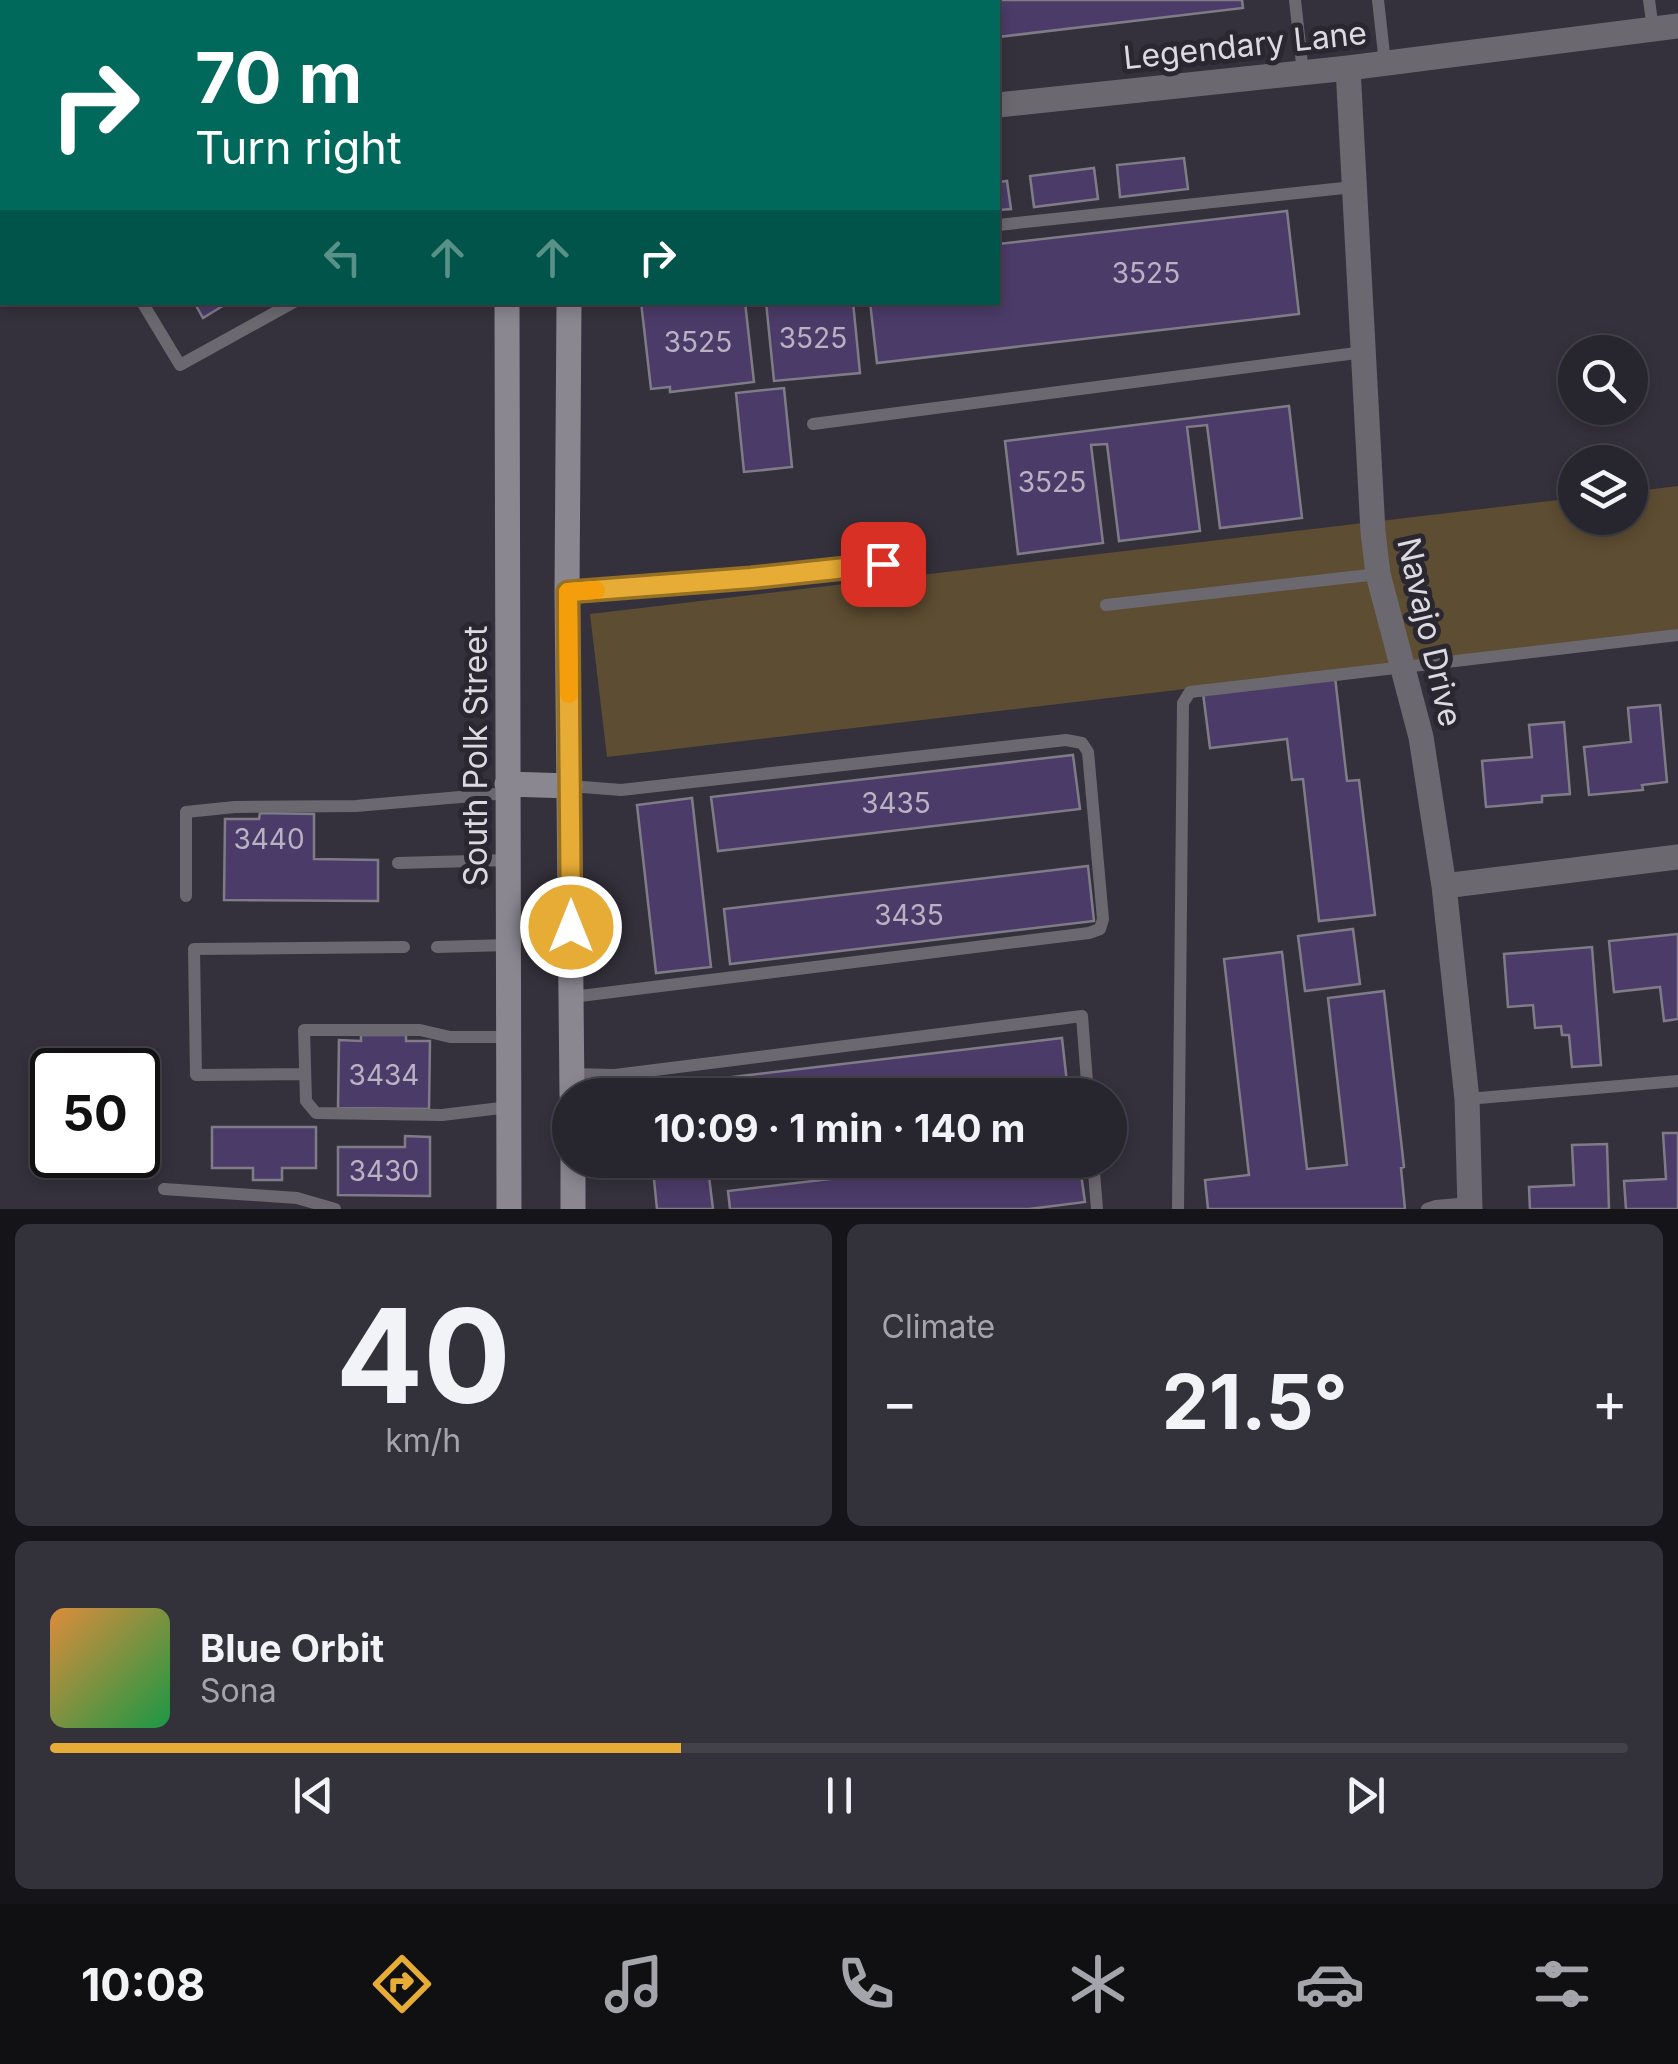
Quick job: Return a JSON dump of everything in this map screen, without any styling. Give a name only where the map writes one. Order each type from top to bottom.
[{"type":"main road","name":"South Polk Street","points":[[507,305],[510,1209]]},
{"type":"main road","points":[[569,305],[572,1078]]},
{"type":"main road","points":[[507,788],[570,786]]},
{"type":"main road","points":[[573,1178],[573,1209]]},
{"type":"street","name":"Legendary Lane","points":[[1000,105],[1348,68],[1666,28]]},
{"type":"street","name":"Navajo Drive","points":[[1348,68],[1373,532],[1378,574],[1422,737],[1444,886],[1467,1099],[1470,1206]]},
{"type":"street","points":[[1444,886],[1678,858]]},
{"type":"lane","points":[[1295,0],[1303,73]]},
{"type":"lane","points":[[1649,0],[1666,28]]},
{"type":"lane","points":[[1383,1],[1385,62]]},
{"type":"lane","points":[[1000,225],[1354,187]]},
{"type":"lane","points":[[144,305],[180,365],[289,305]]},
{"type":"lane","points":[[814,424],[1364,352]]},
{"type":"lane","points":[[568,592],[883,564]]},
{"type":"lane","points":[[1106,605],[1378,574]]},
{"type":"lane","points":[[1178,1209],[1183,703],[1190,692],[1678,635]]},
{"type":"lane","points":[[570,786],[620,790],[1066,740],[1082,743],[1088,752],[1103,919],[1100,930],[1089,934],[572,998]]},
{"type":"lane","points":[[186,896],[186,812],[235,807],[356,806],[507,788]]},
{"type":"lane","points":[[398,863],[508,860]]},
{"type":"lane","points":[[437,947],[508,945]]},
{"type":"lane","points":[[306,1074],[196,1074],[194,949],[404,947]]},
{"type":"lane","points":[[601,1078],[1082,1016],[1087,1078]]},
{"type":"lane","points":[[508,1037],[450,1037],[420,1030],[304,1030],[306,1101],[316,1114],[442,1114],[509,1107]]},
{"type":"lane","points":[[1467,1099],[1678,1081]]},
{"type":"lane","points":[[1094,1178],[1097,1209]]},
{"type":"lane","points":[[164,1189],[297,1198],[335,1209]]},
{"type":"lane","points":[[1426,1209],[1470,1206]]},
{"type":"shaded area","points":[[1678,486],[1678,631],[607,757],[590,614],[1558,500],[1558,535],[1648,535],[1648,490]]},
{"type":"building","points":[[1000,0],[1242,0],[1243,8],[1000,37]]},
{"type":"building","points":[[1184,158],[1188,189],[1120,197],[1117,165]]},
{"type":"building","points":[[1094,168],[1098,199],[1034,207],[1030,176]]},
{"type":"building","points":[[1007,181],[1011,209],[1000,210],[1000,182]]},
{"type":"building","points":[[1287,211],[1299,314],[877,363],[870,305],[1000,305],[1000,244]]},
{"type":"building","points":[[196,305],[224,305],[203,318]]},
{"type":"building","points":[[641,305],[745,305],[754,382],[670,392],[670,387],[651,389]]},
{"type":"building","points":[[766,305],[853,305],[860,373],[774,381]]},
{"type":"building","points":[[784,388],[792,467],[744,472],[736,393]]},
{"type":"building","points":[[1289,406],[1302,518],[1220,528],[1207,425],[1187,427],[1200,531],[1119,541],[1107,444],[1091,445],[1103,543],[1018,554],[1005,441]]},
{"type":"building","points":[[1335,677],[1347,781],[1359,780],[1375,915],[1319,921],[1303,779],[1292,780],[1287,739],[1210,748],[1203,693]]},
{"type":"building","points":[[1660,705],[1667,782],[1642,785],[1643,790],[1589,795],[1584,747],[1631,742],[1628,708]]},
{"type":"building","points":[[1564,722],[1570,794],[1542,796],[1542,802],[1486,807],[1482,761],[1532,757],[1529,725]]},
{"type":"building","points":[[1073,755],[1080,809],[718,851],[711,797]]},
{"type":"building","points":[[692,798],[711,967],[656,973],[637,805]]},
{"type":"building","points":[[260,813],[314,814],[314,859],[378,860],[378,901],[224,900],[225,819],[259,819]]},
{"type":"building","points":[[1088,866],[1094,921],[730,964],[724,909]]},
{"type":"building","points":[[1353,929],[1360,984],[1305,991],[1298,936]]},
{"type":"building","points":[[1678,934],[1678,1019],[1664,1021],[1660,987],[1614,992],[1609,941]]},
{"type":"building","points":[[1592,947],[1601,1065],[1572,1067],[1569,1035],[1562,1035],[1561,1026],[1535,1028],[1533,1005],[1508,1007],[1504,954]]},
{"type":"building","points":[[1282,952],[1307,1169],[1347,1165],[1328,998],[1384,991],[1404,1167],[1401,1168],[1405,1209],[1208,1209],[1205,1180],[1249,1175],[1224,959]]},
{"type":"building","points":[[361,1035],[406,1035],[406,1041],[430,1041],[429,1109],[338,1108],[339,1040],[361,1041]]},
{"type":"building","points":[[1062,1038],[1066,1078],[723,1078]]},
{"type":"building","points":[[212,1127],[316,1127],[316,1168],[282,1168],[282,1180],[253,1180],[253,1168],[212,1168]]},
{"type":"building","points":[[1663,1133],[1678,1133],[1678,1209],[1626,1209],[1624,1181],[1666,1179]]},
{"type":"building","points":[[405,1136],[430,1137],[430,1196],[338,1195],[338,1147],[405,1147]]},
{"type":"building","points":[[1607,1144],[1609,1209],[1530,1209],[1529,1187],[1574,1185],[1572,1145]]},
{"type":"building","points":[[654,1178],[709,1178],[713,1209],[657,1209]]},
{"type":"building","points":[[839,1178],[1082,1178],[1085,1202],[1029,1209],[730,1209],[728,1191]]},
{"type":"slow traffic","points":[[569,694],[568,592],[596,590]]},
{"type":"route","points":[[571,927],[568,592],[883,564]]}]
